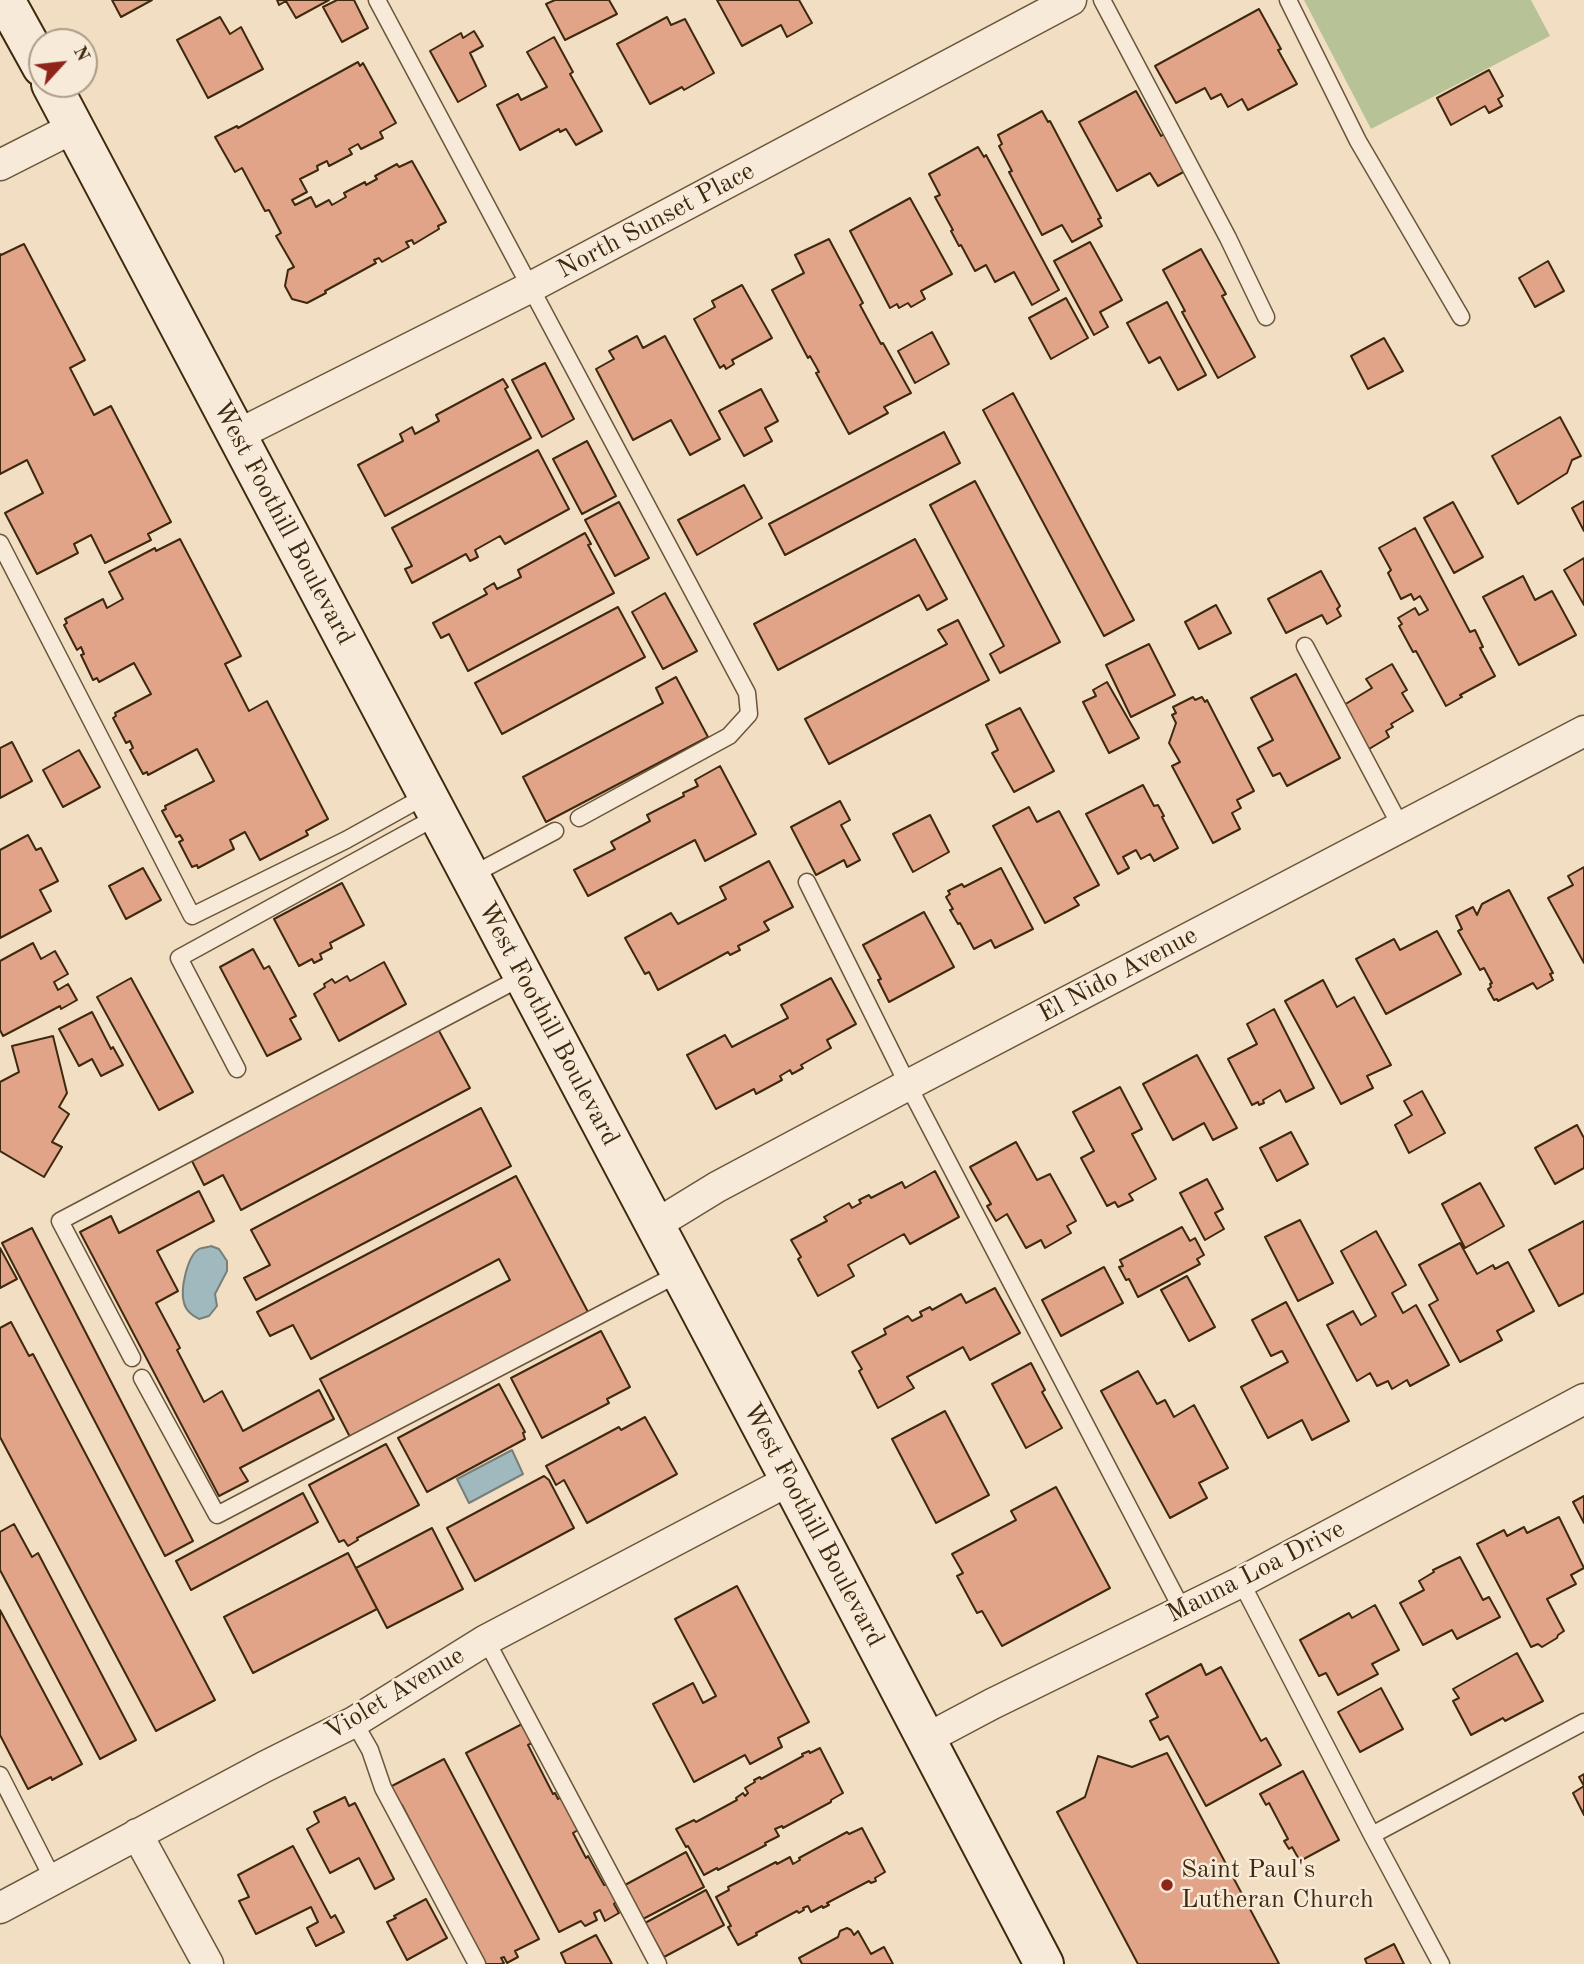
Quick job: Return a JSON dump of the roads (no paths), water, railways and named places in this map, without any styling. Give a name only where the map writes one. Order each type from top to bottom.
[{"type":"main road","points":[[5,0],[28,42]]},
{"type":"main road","name":"West Foothill Boulevard","points":[[59,98],[1044,1964]]},
{"type":"street","name":"North Sunset Place","points":[[237,435],[531,287],[1071,0]]},
{"type":"street","points":[[0,165],[75,127]]},
{"type":"street","name":"El Nido Avenue","points":[[655,1225],[717,1187],[908,1085],[1584,731]]},
{"type":"street","name":"Mauna Loa Drive","points":[[926,1739],[1241,1582],[1584,1399]]},
{"type":"street","name":"Violet Avenue","points":[[0,1908],[354,1722],[486,1640],[790,1480]]},
{"type":"street","points":[[137,1834],[208,1964]]},
{"type":"lane","points":[[377,0],[747,693],[749,714],[729,736],[579,818]]},
{"type":"lane","points":[[1102,0],[1228,238],[1265,317]]},
{"type":"lane","points":[[1288,0],[1358,141],[1461,317]]},
{"type":"lane","points":[[0,543],[192,916],[346,841],[433,805]]},
{"type":"lane","points":[[1305,646],[1401,827]]},
{"type":"lane","points":[[237,1069],[179,958],[433,805]]},
{"type":"lane","points":[[470,876],[555,831]]},
{"type":"lane","points":[[807,883],[908,1085],[1183,1611]]},
{"type":"lane","points":[[132,1359],[60,1221],[524,976]]},
{"type":"lane","points":[[142,1378],[217,1515],[680,1273]]},
{"type":"lane","points":[[1241,1582],[1441,1964]]},
{"type":"lane","points":[[486,1640],[658,1964]]},
{"type":"lane","points":[[354,1722],[370,1750],[383,1788],[477,1964]]},
{"type":"lane","points":[[1372,1835],[1584,1722]]},
{"type":"lane","points":[[0,1775],[53,1879]]},
{"type":"water","points":[[211,1246],[219,1249],[227,1261],[227,1271],[215,1294],[217,1306],[209,1316],[199,1319],[185,1306],[184,1282],[195,1253]]},
{"type":"water","points":[[512,1450],[523,1474],[469,1503],[457,1479]]},
{"type":"place","name":"Saint Paul's Lutheran Church","points":[[1167,1885]]}]
